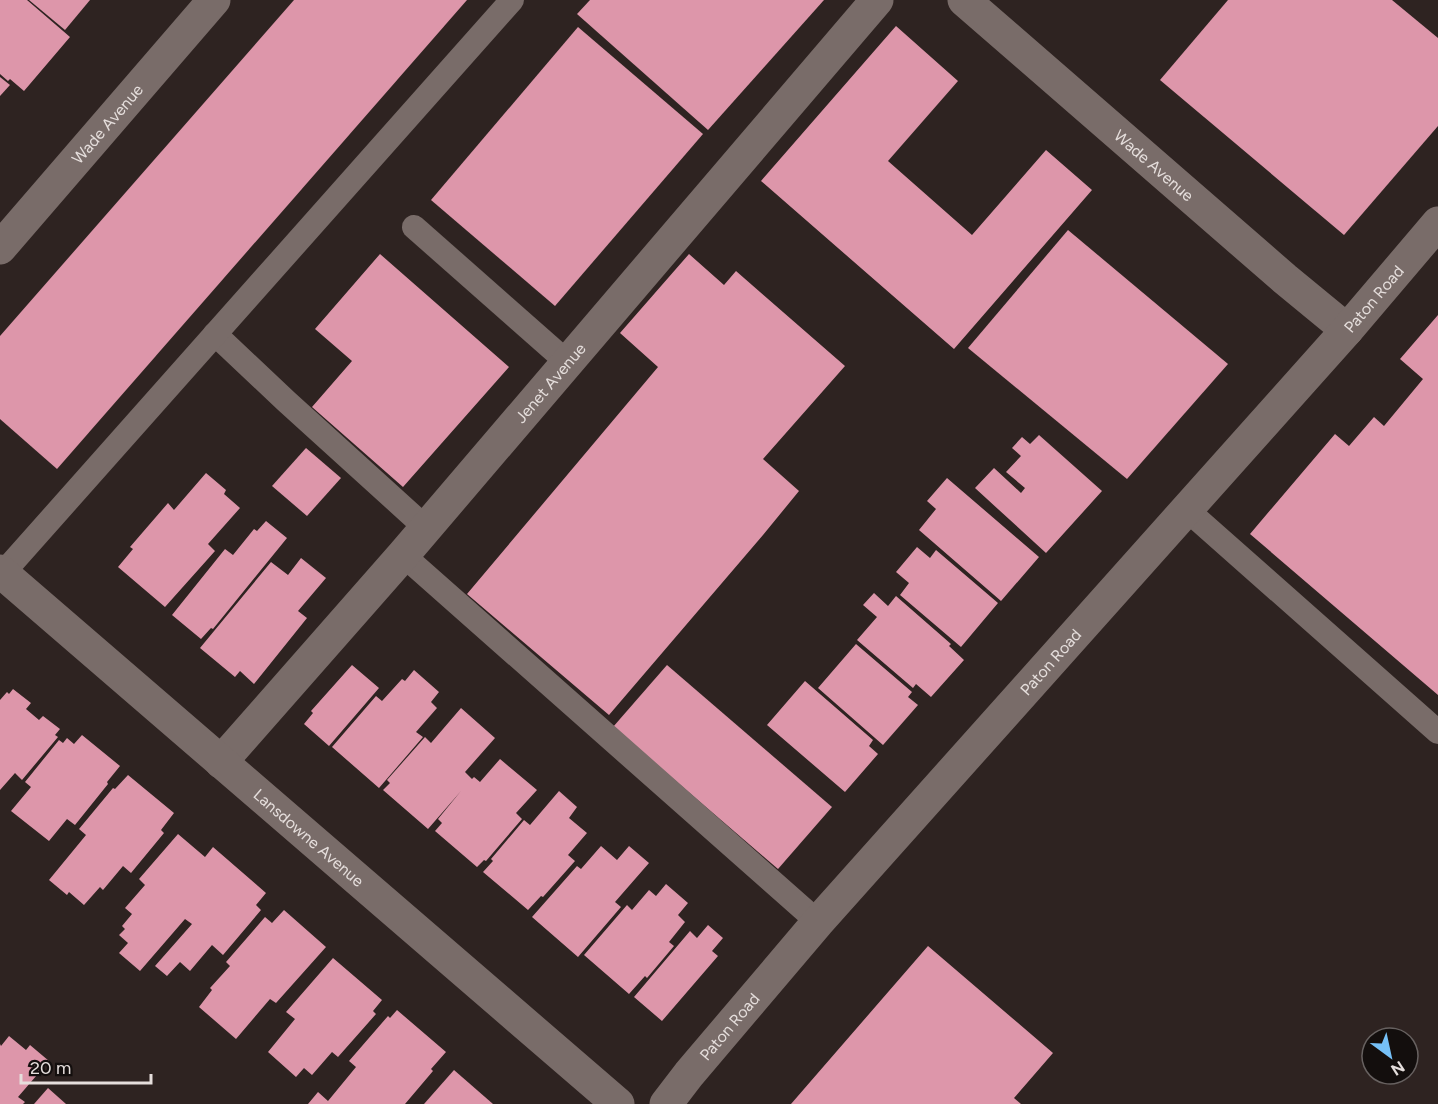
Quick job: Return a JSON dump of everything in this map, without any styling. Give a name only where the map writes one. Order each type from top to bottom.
[{"type":"street","name":"Wade Avenue","points":[[0,248],[214,0]]},
{"type":"street","name":"Jenet Avenue","points":[[221,762],[404,555],[876,0]]},
{"type":"street","name":"Wade Avenue","points":[[964,0],[1276,272],[1347,330]]},
{"type":"street","name":"Paton Road","points":[[666,1104],[818,922],[1347,330],[1438,223]]},
{"type":"street","name":"Lansdowne Avenue","points":[[1,572],[618,1104]]},
{"type":"lane","points":[[1,572],[512,0]]},
{"type":"lane","points":[[414,227],[567,362]]},
{"type":"lane","points":[[215,334],[426,528]]},
{"type":"lane","points":[[1186,509],[1438,732]]},
{"type":"lane","points":[[404,555],[818,922]]},
{"type":"building","points":[[0,0],[27,0],[70,37],[24,91],[0,74]]},
{"type":"building","points":[[29,0],[90,0],[65,30]]},
{"type":"building","points":[[294,0],[467,0],[57,469],[0,419],[0,336]]},
{"type":"building","points":[[590,0],[824,0],[708,130],[577,14]]},
{"type":"building","points":[[1228,0],[1392,0],[1438,38],[1438,126],[1344,235],[1160,80]]},
{"type":"building","points":[[896,26],[958,81],[888,161],[972,235],[1046,150],[1092,190],[954,349],[761,181]]},
{"type":"building","points":[[578,27],[703,134],[555,306],[431,200]]},
{"type":"building","points":[[0,77],[10,85],[0,96]]},
{"type":"building","points":[[1068,230],[1228,364],[1127,479],[968,348]]},
{"type":"building","points":[[380,254],[509,367],[403,487],[312,407],[352,361],[315,329]]},
{"type":"building","points":[[689,254],[724,285],[736,271],[845,366],[763,459],[799,491],[609,715],[467,594],[658,367],[620,333]]},
{"type":"building","points":[[1438,315],[1438,695],[1250,534],[1335,434],[1349,446],[1374,417],[1384,426],[1423,379],[1400,359]]},
{"type":"building","points":[[1039,435],[1102,491],[1046,553],[975,488],[994,468],[1021,493],[1025,488],[1006,472],[1021,456],[1012,448],[1022,437],[1030,444]]},
{"type":"building","points":[[306,448],[341,478],[307,516],[272,486]]},
{"type":"building","points":[[206,473],[226,490],[224,494],[240,508],[208,544],[215,551],[165,607],[118,567],[133,549],[130,547],[168,503],[174,510]]},
{"type":"building","points":[[947,478],[1039,557],[1001,601],[919,530],[936,509],[927,501]]},
{"type":"building","points":[[266,521],[287,538],[213,629],[211,628],[201,639],[172,615],[225,549],[233,555],[254,529],[257,531]]},
{"type":"building","points":[[917,547],[930,558],[936,550],[998,603],[961,647],[900,595],[909,583],[896,572]]},
{"type":"building","points":[[301,558],[326,578],[298,611],[307,618],[254,684],[240,671],[235,677],[200,648],[271,562],[288,575]]},
{"type":"building","points":[[874,593],[888,606],[896,596],[951,644],[949,646],[964,660],[931,697],[916,684],[913,688],[857,640],[877,617],[863,605]]},
{"type":"building","points":[[856,644],[912,692],[908,697],[918,705],[883,745],[818,688]]},
{"type":"building","points":[[352,665],[379,688],[329,746],[304,724],[313,713],[311,711]]},
{"type":"building","points":[[667,665],[832,807],[778,869],[613,727]]},
{"type":"building","points":[[414,670],[439,692],[431,702],[437,708],[416,732],[423,737],[379,788],[332,747],[376,696],[382,701],[402,679],[405,681]]},
{"type":"building","points":[[805,681],[873,740],[869,746],[878,754],[845,792],[767,725]]},
{"type":"building","points":[[13,689],[31,703],[26,709],[39,720],[43,716],[60,729],[55,735],[58,737],[22,780],[15,773],[0,790],[0,700]]},
{"type":"building","points":[[461,708],[495,738],[465,772],[472,779],[474,777],[480,782],[500,759],[537,790],[516,813],[522,819],[486,861],[484,860],[477,867],[435,831],[442,823],[438,819],[461,791],[428,829],[383,790],[390,783],[387,780],[425,737],[431,743]]},
{"type":"building","points":[[82,735],[120,766],[75,825],[67,819],[49,841],[11,811],[31,787],[25,782],[59,740],[63,743],[67,738],[74,744]]},
{"type":"building","points":[[128,775],[174,813],[161,830],[164,833],[131,873],[123,866],[103,890],[100,887],[84,905],[69,892],[67,895],[49,880],[86,835],[79,829],[113,788],[115,789]]},
{"type":"building","points":[[559,791],[577,807],[569,818],[587,833],[568,855],[575,861],[543,897],[541,896],[528,910],[483,872],[524,820],[530,825]]},
{"type":"building","points":[[178,834],[205,857],[213,847],[266,893],[256,905],[261,910],[223,955],[212,945],[190,971],[180,962],[167,976],[155,966],[192,924],[185,919],[140,971],[119,953],[128,943],[119,935],[125,929],[122,926],[132,914],[125,908],[145,885],[139,879]]},
{"type":"building","points":[[601,846],[617,860],[629,846],[649,863],[615,902],[621,907],[578,957],[532,917],[577,866],[581,869]]},
{"type":"building","points":[[666,884],[688,903],[678,915],[685,922],[669,942],[674,946],[647,978],[645,976],[629,994],[584,955],[627,905],[632,910],[649,890],[656,896]]},
{"type":"building","points":[[284,910],[326,947],[276,1003],[270,999],[236,1039],[199,1007],[212,990],[210,988],[230,966],[226,962],[265,917],[272,923]]},
{"type":"building","points":[[708,925],[723,938],[712,951],[718,956],[662,1021],[634,997],[690,931],[697,938]]},
{"type":"building","points":[[928,946],[1053,1053],[1014,1098],[1021,1104],[791,1104]]},
{"type":"building","points":[[333,958],[382,1000],[373,1011],[376,1014],[338,1057],[332,1052],[312,1075],[304,1068],[296,1077],[268,1052],[295,1019],[286,1012]]},
{"type":"building","points":[[397,1010],[446,1052],[405,1104],[308,1104],[318,1092],[328,1101],[356,1067],[349,1061],[388,1016],[390,1018]]},
{"type":"building","points":[[9,1036],[26,1050],[30,1045],[49,1061],[18,1097],[25,1102],[23,1104],[0,1104],[0,1044],[1,1046]]},
{"type":"building","points":[[454,1070],[493,1104],[424,1104]]},
{"type":"building","points":[[48,1088],[66,1104],[34,1104]]}]
